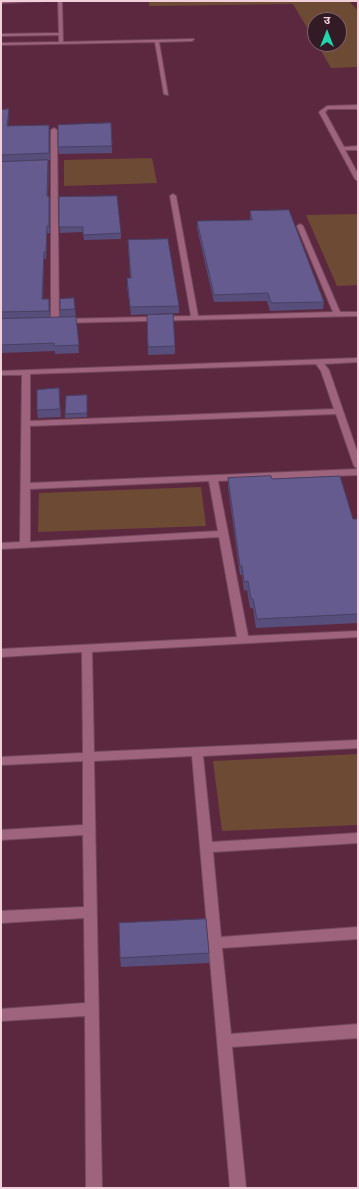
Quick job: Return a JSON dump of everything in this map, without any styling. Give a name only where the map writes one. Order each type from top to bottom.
[{"type":"street","points":[[1,2],[45,1]]},
{"type":"street","points":[[60,1],[61,43]]},
{"type":"street","points":[[1,35],[61,34]]},
{"type":"street","points":[[1,44],[192,40]]},
{"type":"street","points":[[156,41],[166,94]]},
{"type":"street","points":[[358,107],[327,108],[323,109],[322,112],[358,179]]},
{"type":"street","points":[[54,130],[51,322],[358,314]]},
{"type":"street","points":[[342,149],[358,148]]},
{"type":"street","points":[[46,164],[54,163]]},
{"type":"street","points":[[173,196],[195,318]]},
{"type":"street","points":[[300,226],[337,314]]},
{"type":"street","points":[[1,373],[358,360]]},
{"type":"street","points":[[318,362],[325,370],[358,466]]},
{"type":"street","points":[[25,545],[26,372]]},
{"type":"street","points":[[26,424],[339,411]]},
{"type":"street","points":[[26,486],[358,472]]},
{"type":"street","points":[[213,478],[243,640]]},
{"type":"street","points":[[1,546],[223,534]]},
{"type":"street","points":[[1,653],[358,634]]},
{"type":"street","points":[[87,648],[94,1188]]},
{"type":"street","points":[[1,762],[358,744]]},
{"type":"street","points":[[197,752],[238,1188]]},
{"type":"street","points":[[1,835],[90,830]]},
{"type":"street","points":[[206,846],[358,838]]},
{"type":"street","points":[[1,917],[90,912]]},
{"type":"street","points":[[215,943],[358,933]]},
{"type":"street","points":[[1,1014],[91,1009]]},
{"type":"street","points":[[224,1041],[358,1031]]},
{"type":"shaded area","points":[[149,1],[349,1],[358,11],[358,67],[331,68],[322,52],[347,52],[347,12],[307,12],[307,28],[293,4],[149,6]]},
{"type":"shaded area","points":[[152,158],[157,183],[64,186],[64,160]]},
{"type":"shaded area","points":[[357,214],[358,285],[337,286],[306,215]]},
{"type":"shaded area","points":[[201,487],[206,526],[38,532],[39,493]]},
{"type":"shaded area","points":[[358,754],[358,825],[222,831],[213,761]]},
{"type":"building","points":[[9,109],[7,126],[49,125],[49,153],[1,155],[1,110]]},
{"type":"building","points":[[111,123],[112,146],[58,147],[58,125]]},
{"type":"building","points":[[48,160],[47,196],[49,196],[49,226],[47,226],[46,252],[44,252],[42,299],[49,299],[49,311],[1,312],[1,162]]},
{"type":"building","points":[[117,196],[121,233],[83,235],[83,227],[59,227],[59,197]]},
{"type":"building","points":[[289,210],[324,302],[271,303],[268,293],[214,295],[197,221],[252,220],[250,211]]},
{"type":"building","points":[[168,239],[179,306],[130,307],[127,278],[131,278],[128,240]]},
{"type":"building","points":[[74,298],[75,309],[60,310],[60,299]]},
{"type":"building","points":[[173,314],[175,346],[148,347],[147,315]]},
{"type":"building","points":[[76,317],[79,345],[54,346],[54,343],[1,345],[1,319]]},
{"type":"building","points":[[59,388],[60,409],[37,410],[37,390]]},
{"type":"building","points":[[87,395],[87,413],[65,414],[66,396]]},
{"type":"building","points":[[271,476],[272,479],[340,476],[353,519],[358,519],[358,614],[257,619],[253,599],[251,599],[248,581],[244,582],[242,566],[240,566],[228,478]]},
{"type":"building","points":[[206,919],[209,953],[120,958],[119,923]]}]
